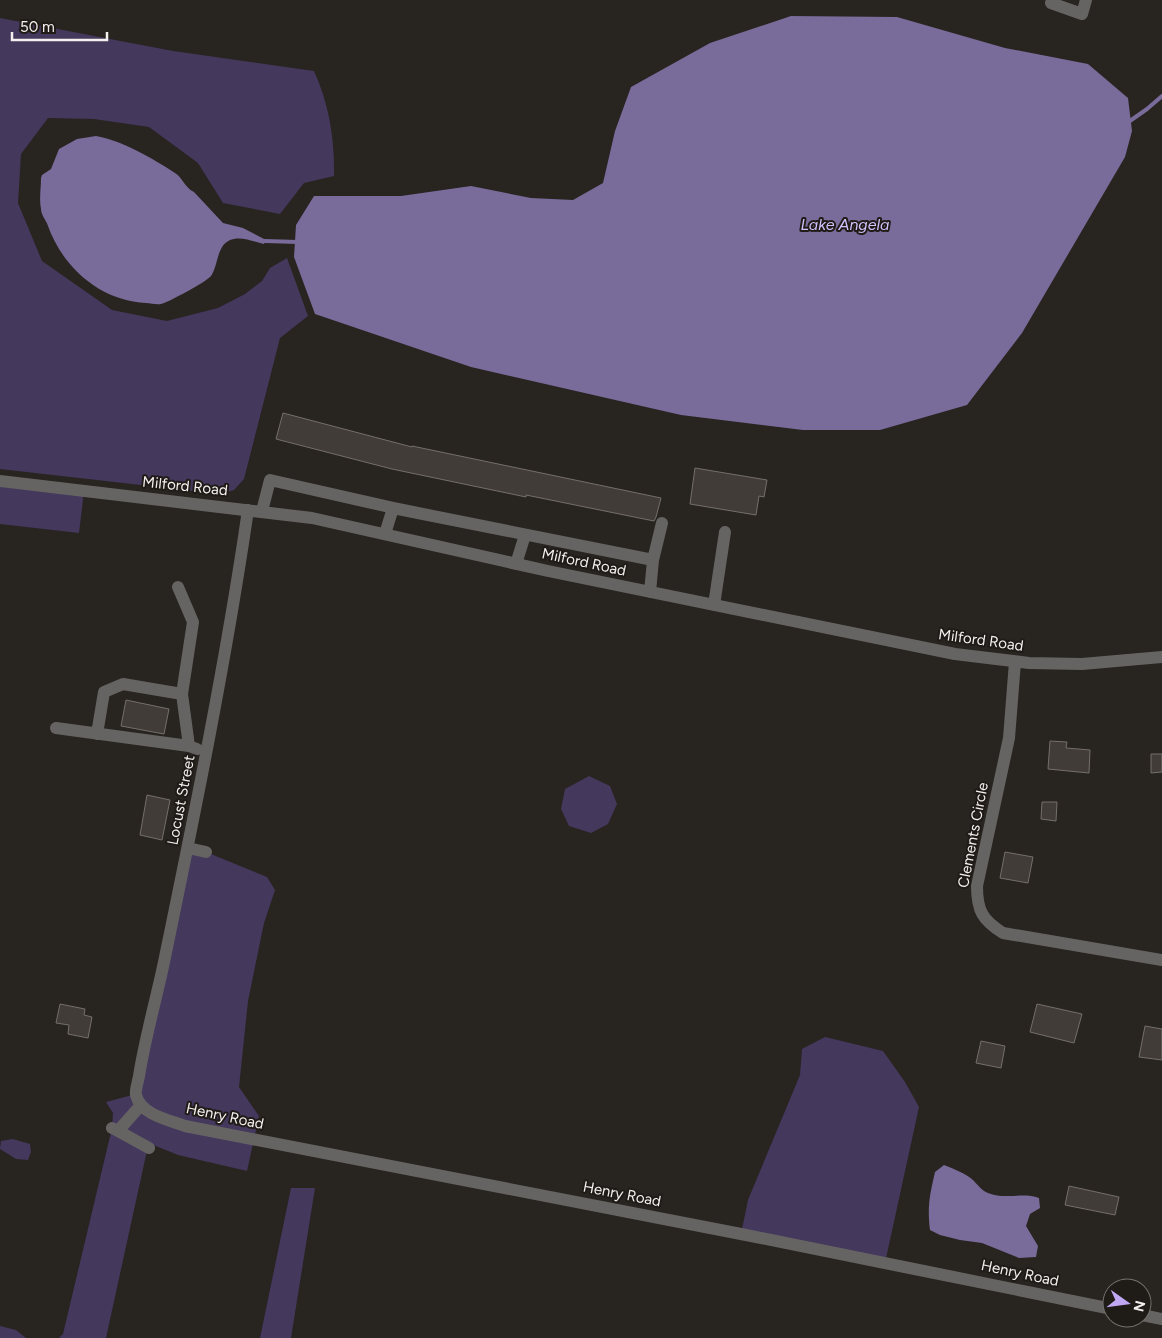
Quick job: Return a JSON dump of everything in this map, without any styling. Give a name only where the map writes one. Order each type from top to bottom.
[{"type":"street","points":[[1050,3],[1082,14],[1086,0]]},
{"type":"street","points":[[262,511],[270,480],[394,508],[653,560]]},
{"type":"street","name":"Milford Road","points":[[0,481],[312,518],[516,564],[955,654],[1015,662],[1082,664],[1162,657]]},
{"type":"street","points":[[385,534],[394,508]]},
{"type":"street","name":"Locust Street","points":[[139,1100],[140,1066],[158,993],[188,848],[233,612],[248,510]]},
{"type":"street","points":[[650,592],[653,560],[662,523]]},
{"type":"street","points":[[714,605],[725,532]]},
{"type":"street","points":[[516,564],[525,535]]},
{"type":"street","points":[[178,587],[193,622],[182,694],[189,746]]},
{"type":"street","name":"Clements Circle","points":[[1015,662],[1009,738],[977,886],[977,900],[981,911],[985,919],[1003,933],[1162,960]]},
{"type":"street","points":[[97,734],[104,692],[123,684],[182,694]]},
{"type":"street","points":[[56,728],[189,746],[206,754]]},
{"type":"street","points":[[188,848],[206,852]]},
{"type":"street","points":[[139,1100],[115,1129],[149,1148]]},
{"type":"street","name":"Henry Road","points":[[139,1100],[149,1112],[185,1126],[741,1234],[1102,1307]]},
{"type":"shaded area","points":[[0,18],[173,51],[314,71],[324,96],[330,122],[334,176],[304,183],[280,214],[223,203],[198,163],[149,127],[94,119],[48,118],[21,154],[18,203],[42,261],[112,310],[167,321],[218,308],[245,294],[262,281],[270,268],[287,258],[308,316],[280,338],[244,479],[234,490],[220,494],[0,469]]},
{"type":"shaded area","points":[[0,481],[84,491],[79,533],[0,524]]},
{"type":"shaded area","points":[[589,776],[610,786],[617,804],[608,824],[591,833],[569,826],[561,809],[565,789]]},
{"type":"shaded area","points":[[188,848],[206,852],[267,877],[275,890],[264,923],[248,1001],[239,1087],[259,1116],[247,1171],[178,1155],[151,1144],[146,1155],[106,1338],[59,1338],[63,1334],[112,1128],[113,1113],[106,1102],[136,1094]]},
{"type":"shaded area","points":[[825,1037],[883,1051],[905,1082],[919,1107],[885,1263],[741,1234],[748,1200],[800,1075],[802,1049]]},
{"type":"shaded area","points":[[13,1139],[30,1144],[31,1152],[28,1160],[16,1159],[0,1149],[1,1141]]},
{"type":"shaded area","points":[[291,1188],[315,1188],[291,1338],[260,1338]]},
{"type":"shaded area","points":[[0,1326],[16,1330],[26,1338],[0,1338]]},
{"type":"water","name":"Lake Angela","points":[[791,16],[897,17],[1005,48],[1088,64],[1128,98],[1132,131],[1125,157],[1022,333],[967,405],[880,430],[803,430],[681,415],[471,367],[315,314],[294,257],[296,225],[314,196],[401,196],[471,186],[531,198],[573,200],[603,183],[615,131],[631,87],[710,43]]},
{"type":"water","points":[[96,136],[126,146],[178,175],[188,188],[223,223],[243,228],[266,240],[264,244],[241,239],[228,241],[221,249],[211,276],[187,292],[161,304],[129,301],[99,289],[86,280],[63,255],[41,211],[40,201],[42,175],[51,169],[59,149],[77,139]]},
{"type":"water","points":[[944,1165],[966,1175],[988,1193],[1001,1196],[1033,1196],[1039,1198],[1040,1208],[1030,1214],[1026,1226],[1038,1246],[1036,1257],[1019,1258],[982,1243],[940,1235],[930,1230],[929,1207],[935,1172]]},
{"type":"building","points":[[283,413],[412,447],[661,498],[654,521],[392,469],[276,439]]},
{"type":"building","points":[[695,468],[767,480],[764,497],[759,496],[756,515],[690,504]]},
{"type":"building","points":[[126,700],[169,709],[164,734],[121,726]]},
{"type":"building","points":[[1050,741],[1067,742],[1066,748],[1090,750],[1089,773],[1048,769]]},
{"type":"building","points":[[1151,754],[1162,754],[1162,772],[1151,773]]},
{"type":"building","points":[[147,795],[170,800],[162,840],[140,835]]},
{"type":"building","points":[[1042,802],[1057,802],[1056,821],[1041,819]]},
{"type":"building","points":[[1005,852],[1033,857],[1028,883],[1000,878]]},
{"type":"building","points":[[60,1004],[85,1009],[84,1015],[92,1017],[88,1038],[68,1034],[69,1025],[56,1023]]},
{"type":"building","points":[[1037,1004],[1082,1014],[1074,1043],[1030,1032]]},
{"type":"building","points":[[1145,1026],[1162,1029],[1162,1060],[1139,1057]]},
{"type":"building","points":[[981,1041],[1005,1046],[1001,1068],[976,1063]]},
{"type":"building","points":[[1069,1186],[1119,1197],[1115,1215],[1065,1205]]},
{"type":"waterway","points":[[1127,123],[1162,96]]},
{"type":"waterway","points":[[265,241],[298,242]]}]
